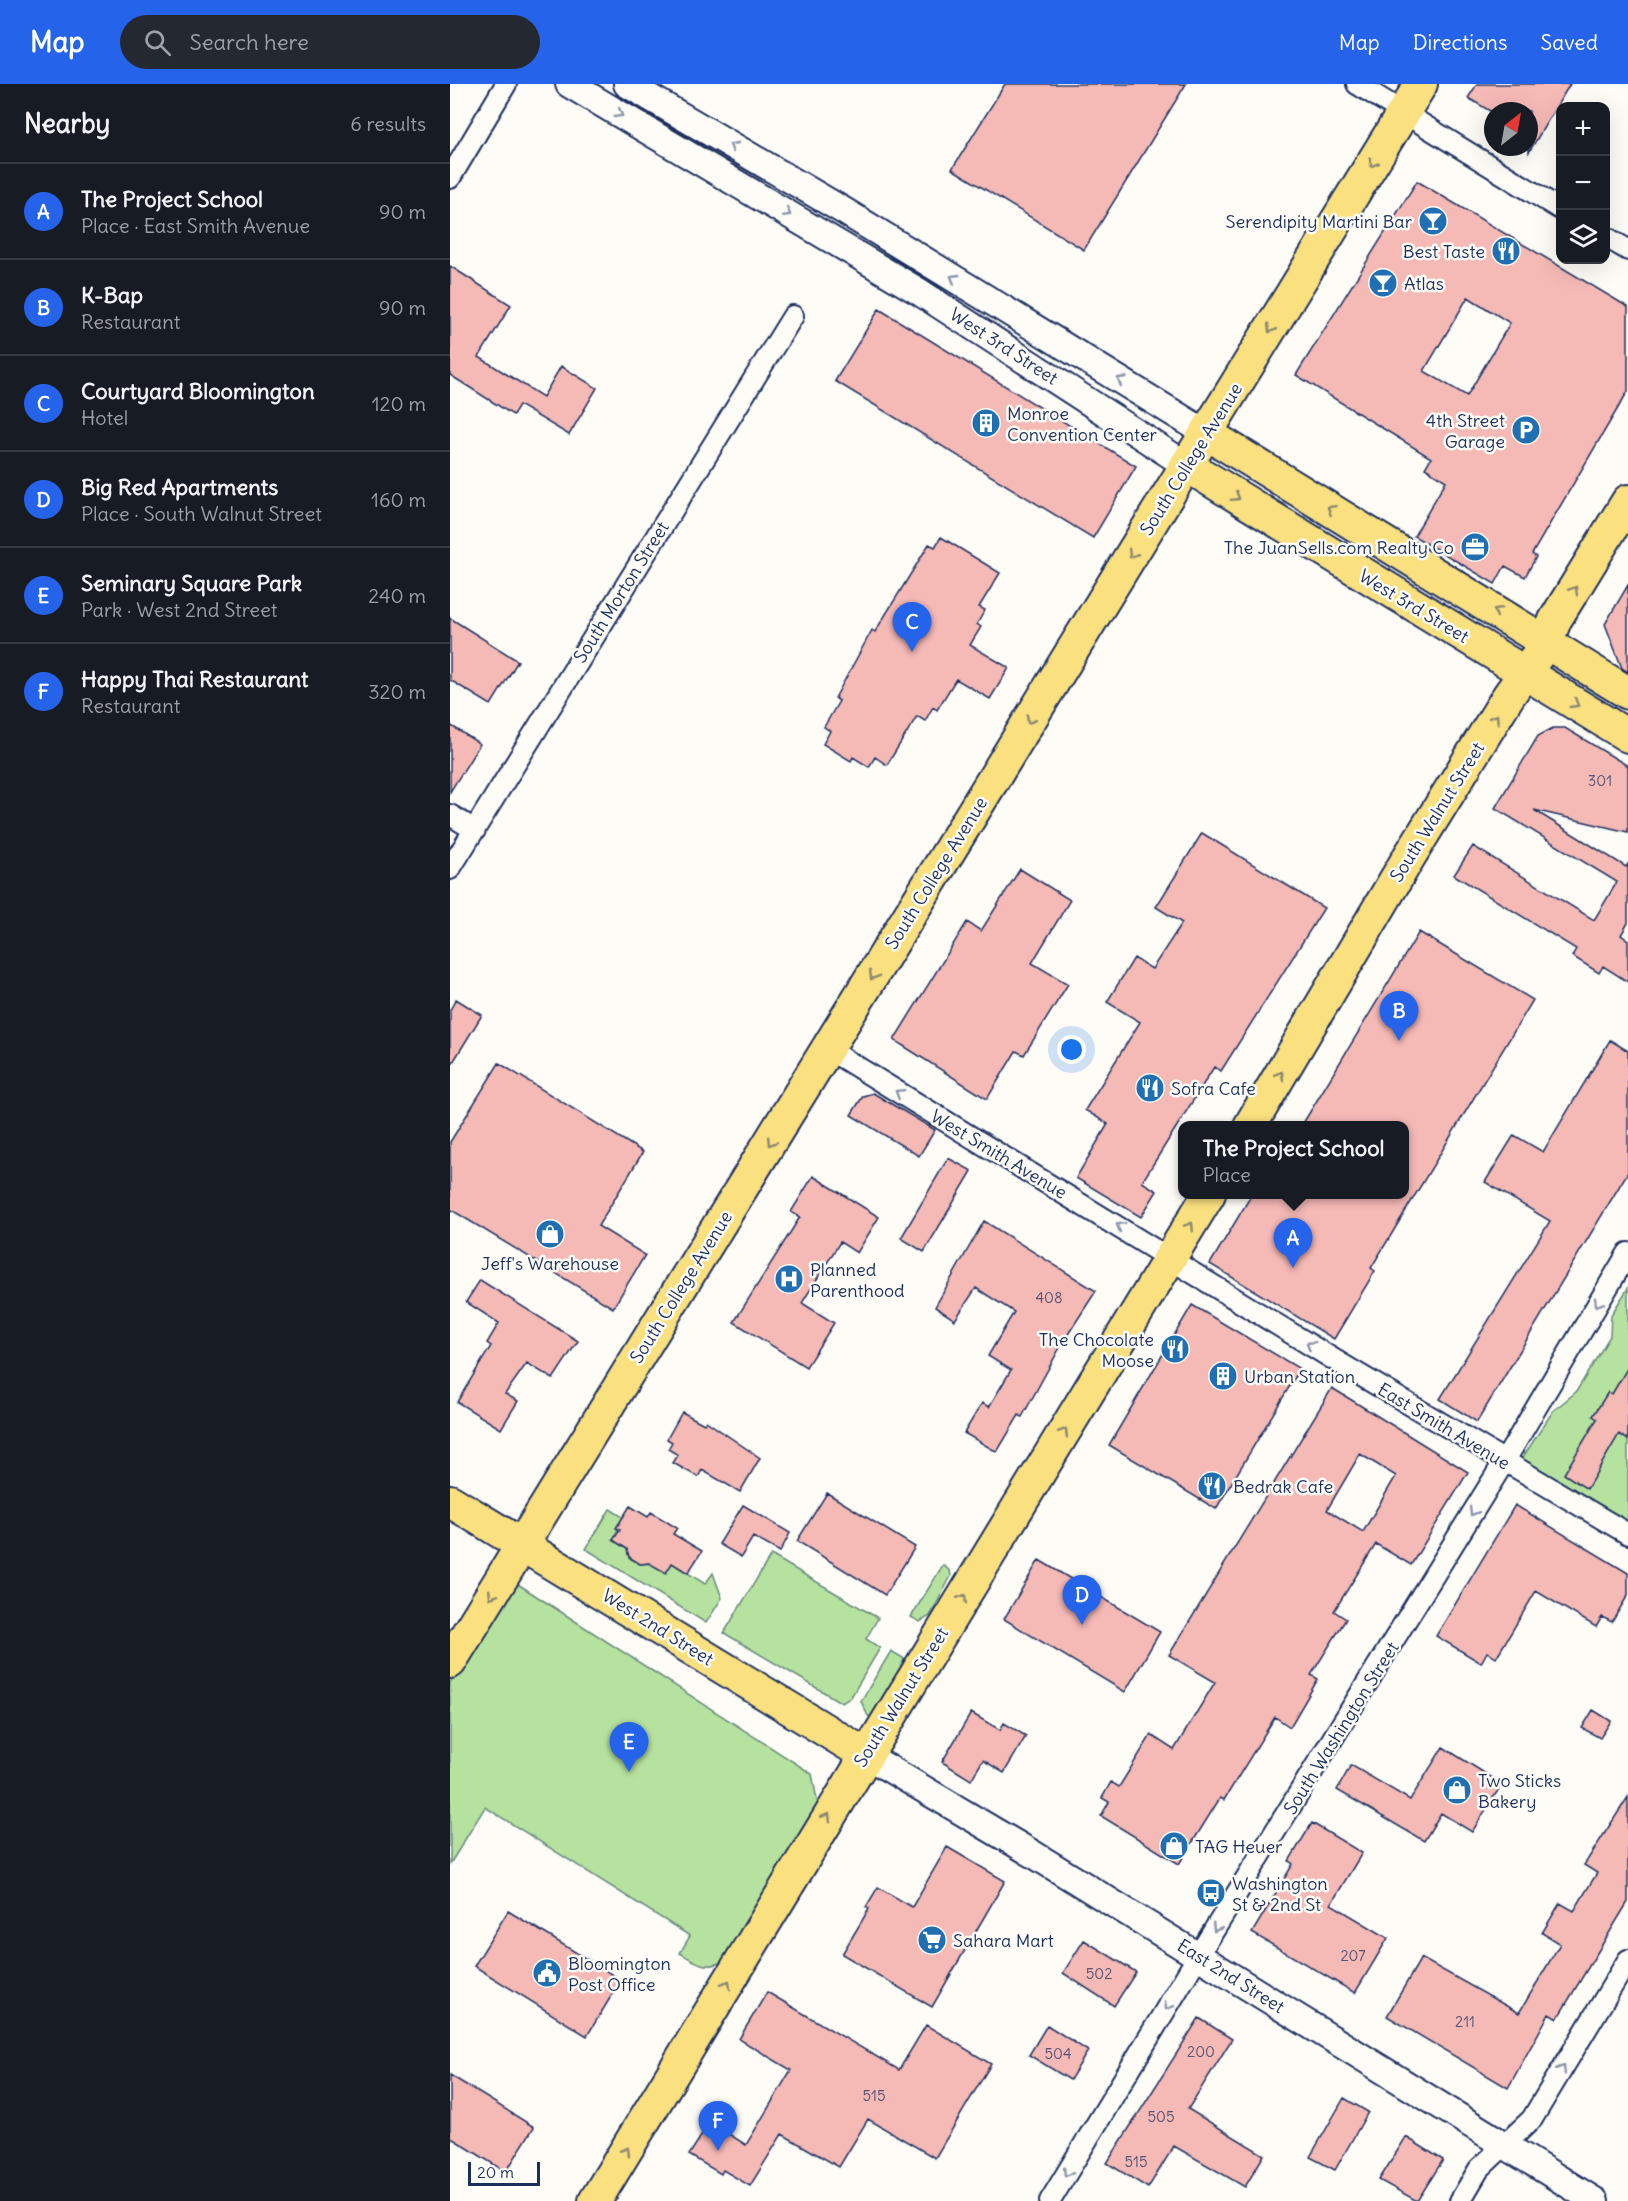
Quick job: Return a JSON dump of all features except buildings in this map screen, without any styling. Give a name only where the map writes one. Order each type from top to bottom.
[{"type":"main road","name":"South College Avenue","points":[[450,1662],[1421,84]]},
{"type":"main road","name":"West 3rd Street","points":[[1206,432],[1628,693]]},
{"type":"main road","name":"West 3rd Street","points":[[1186,465],[1628,736]]},
{"type":"main road","name":"South Walnut Street","points":[[1252,1121],[1404,866],[1525,673],[1547,642],[1556,620],[1628,501]]},
{"type":"main road","name":"South Walnut Street","points":[[595,2201],[1206,1199]]},
{"type":"main road","name":"West 2nd Street","points":[[450,1501],[866,1755]]},
{"type":"street","points":[[450,178],[506,84]]},
{"type":"street","name":"West 3rd Street","points":[[569,84],[909,286],[1186,465]]},
{"type":"street","name":"West 3rd Street","points":[[627,84],[844,211],[1206,432]]},
{"type":"street","points":[[1357,84],[1556,207]]},
{"type":"street","points":[[1610,240],[1628,250]]},
{"type":"street","name":"South Morton Street","points":[[450,869],[793,316]]},
{"type":"street","points":[[450,815],[475,830]]},
{"type":"street","name":"West Smith Avenue","points":[[828,1049],[1003,1158],[1170,1257]]},
{"type":"street","name":"South Washington Street","points":[[1050,2201],[1198,1956],[1504,1462],[1628,1253]]},
{"type":"street","name":"East Smith Avenue","points":[[1170,1257],[1504,1462],[1628,1534]]},
{"type":"street","name":"East 2nd Street","points":[[866,1755],[1198,1956],[1595,2201]]},
{"type":"street","points":[[1460,2201],[1479,2169],[1532,2119],[1628,1960]]},
{"type":"green space","points":[[1628,1288],[1628,1521],[1521,1460],[1553,1411],[1576,1392],[1610,1336],[1611,1315]]},
{"type":"green space","points":[[610,1509],[623,1517],[613,1540],[627,1549],[629,1558],[640,1564],[672,1563],[705,1584],[713,1573],[722,1598],[706,1623],[586,1549]]},
{"type":"green space","points":[[771,1555],[878,1618],[866,1639],[880,1648],[851,1697],[842,1703],[724,1633]]},
{"type":"green space","points":[[943,1565],[950,1571],[951,1576],[930,1616],[920,1622],[911,1617]]},
{"type":"green space","points":[[510,1579],[812,1774],[818,1805],[725,1960],[707,1965],[697,1963],[680,1953],[690,1936],[485,1807],[450,1864],[450,1683]]},
{"type":"green space","points":[[891,1651],[903,1658],[905,1664],[874,1720],[868,1716],[861,1701]]},
{"type":"place","name":"Serendipity Martini Bar","points":[[1433,221]]},
{"type":"place","name":"Best Taste","points":[[1506,251]]},
{"type":"place","name":"Atlas","points":[[1383,283]]},
{"type":"place","name":"Monroe Convention Center","points":[[986,423]]},
{"type":"place","name":"4th Street Garage","points":[[1526,430]]},
{"type":"place","name":"The JuanSells.com Realty Co","points":[[1475,547]]},
{"type":"place","name":"Courtyard Bloomington","points":[[912,652]]},
{"type":"place","name":"K-Bap","points":[[1399,1041]]},
{"type":"place","name":"Sofra Cafe","points":[[1150,1088]]},
{"type":"place","name":"Jeff's Warehouse","points":[[550,1234]]},
{"type":"place","name":"The Project School","points":[[1293,1268]]},
{"type":"place","name":"Planned Parenthood","points":[[789,1279]]},
{"type":"place","name":"The Chocolate Moose","points":[[1175,1349]]},
{"type":"place","name":"Urban Station","points":[[1223,1376]]},
{"type":"place","name":"Bedrak Cafe","points":[[1212,1486]]},
{"type":"place","name":"Big Red Apartments","points":[[1082,1625]]},
{"type":"place","name":"Seminary Square Park","points":[[629,1772]]},
{"type":"place","name":"Two Sticks Bakery","points":[[1457,1790]]},
{"type":"place","name":"TAG Heuer","points":[[1174,1846]]},
{"type":"place","name":"Washington St & 2nd St","points":[[1211,1893]]},
{"type":"place","name":"Sahara Mart","points":[[932,1940]]},
{"type":"place","name":"Bloomington Post Office","points":[[547,1973]]},
{"type":"place","name":"Happy Thai Restaurant","points":[[718,2151]]}]
